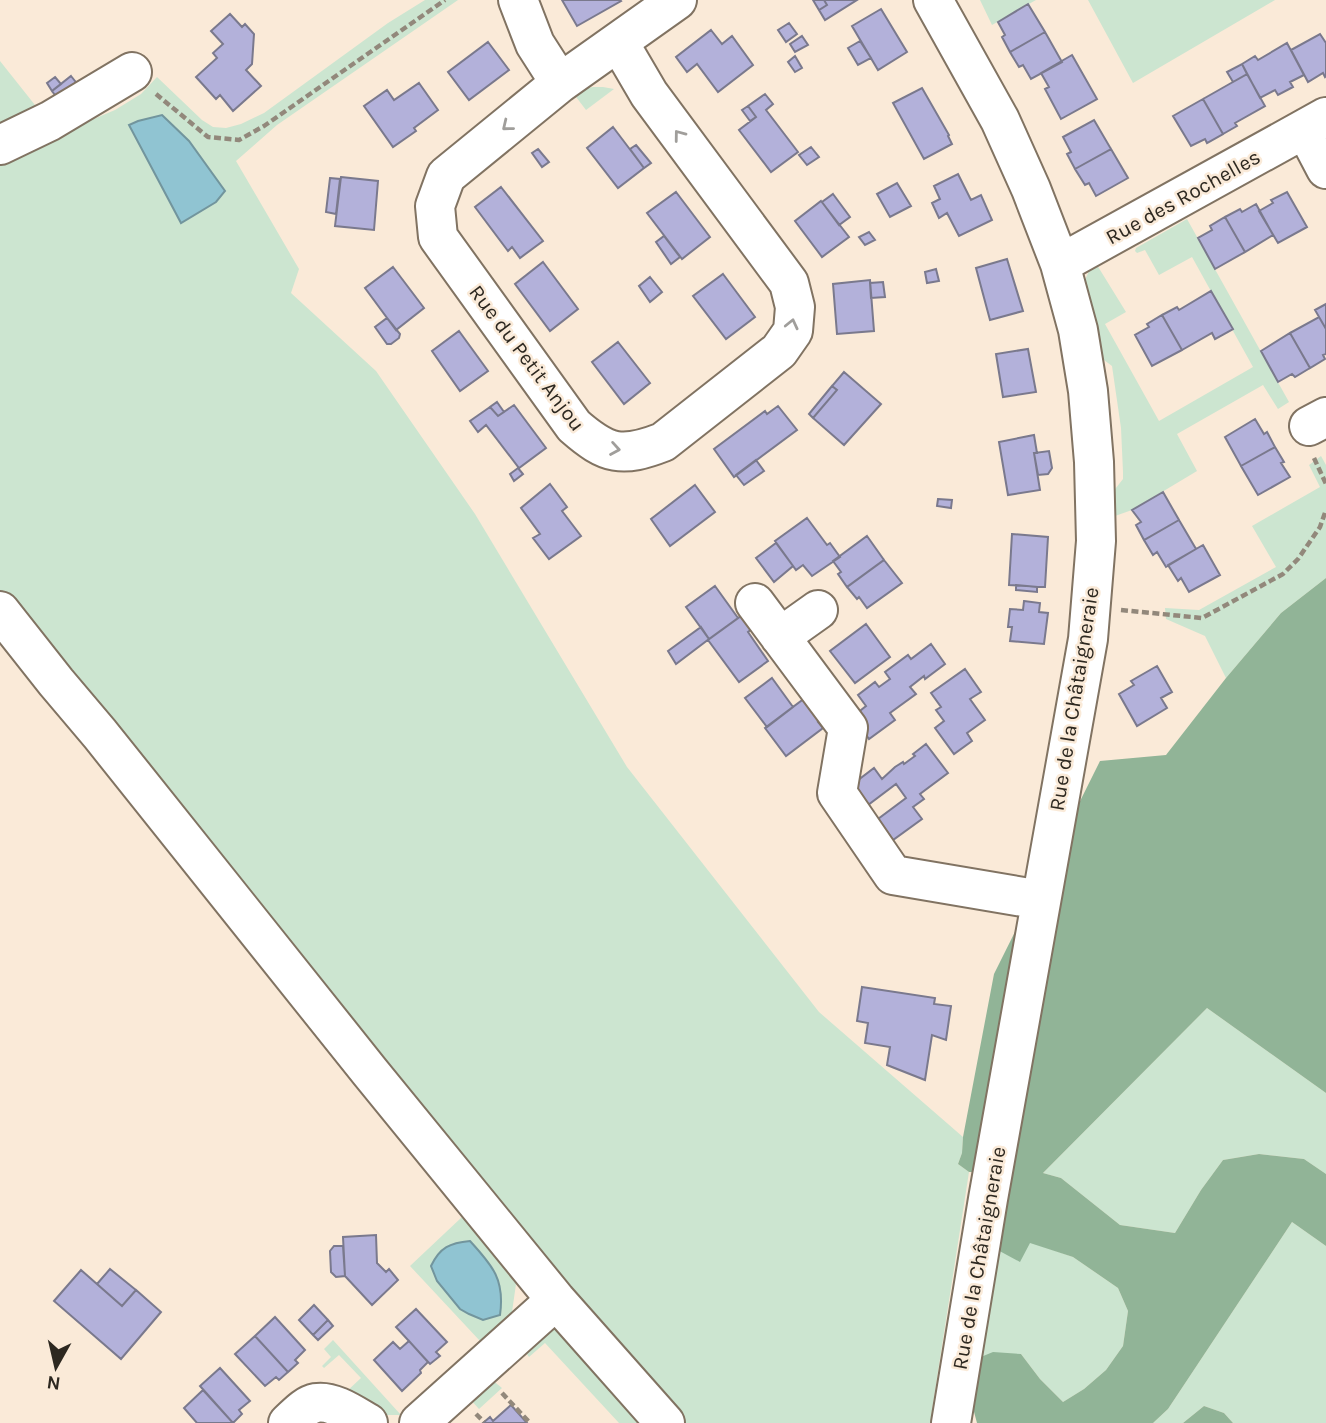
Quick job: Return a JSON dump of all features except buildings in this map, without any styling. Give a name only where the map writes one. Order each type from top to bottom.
[{"type":"street","points":[[517,0],[536,44],[560,83]]},
{"type":"street","name":"Rue du Petit Anjou","points":[[620,41],[649,94],[789,283],[795,307],[793,331],[779,351],[663,442],[642,450],[616,452],[593,443],[574,426],[438,237],[435,206],[446,176],[560,83],[677,0]]},
{"type":"street","name":"Rue de la Châtaigneraie","points":[[933,0],[1000,120],[1060,264],[1078,330],[1089,403],[1096,541],[1088,639],[951,1423]]},
{"type":"street","points":[[0,145],[50,121],[132,72]]},
{"type":"street","name":"Rue des Rochelles","points":[[1060,264],[1315,123],[1326,169]]},
{"type":"street","points":[[755,603],[848,728],[837,793],[893,875],[1041,900]]},
{"type":"street","points":[[780,637],[818,610]]},
{"type":"street","points":[[0,611],[556,1300],[664,1423]]},
{"type":"street","points":[[419,1423],[556,1300]]},
{"type":"street","points":[[288,1423],[314,1403],[327,1403],[369,1423]]},
{"type":"path","points":[[132,72],[208,137],[239,140],[264,126],[445,0]]},
{"type":"path","points":[[1091,608],[1202,618],[1283,574],[1298,559],[1320,527],[1326,510]]},
{"type":"path","points":[[494,1400],[502,1393],[530,1423]]},
{"type":"path","points":[[469,1423],[485,1408]]},
{"type":"path","points":[[477,1415],[484,1422]]},
{"type":"green space","points":[[425,0],[458,0],[277,125],[236,161],[299,269],[291,293],[376,371],[475,514],[627,767],[819,1012],[963,1137],[958,1164],[969,1172],[930,1423],[682,1423],[670,1412],[0,590],[0,61],[58,134],[115,110],[141,94],[157,77],[202,120],[213,127],[226,128],[264,113],[388,23]]},
{"type":"green space","points":[[980,0],[1036,0],[992,25]]},
{"type":"green space","points":[[1088,0],[1275,0],[1133,83]]},
{"type":"green space","points":[[593,87],[614,89],[586,110],[573,93]]},
{"type":"green space","points":[[1187,219],[1289,402],[1278,409],[1263,385],[1177,434],[1197,471],[1132,510],[1115,516],[1112,493],[1123,479],[1121,428],[1112,366],[1100,357],[1084,282],[1089,271],[1097,265],[1126,312],[1105,324],[1159,421],[1253,367],[1192,257],[1159,275],[1145,250],[1137,253],[1135,251]]},
{"type":"green space","points":[[1321,456],[1326,465],[1326,578],[1281,613],[1226,678],[1205,636],[1166,619],[1165,608],[1199,610],[1276,567],[1252,526],[1320,487],[1309,465]]},
{"type":"green space","points":[[1326,578],[1326,1093],[1207,1008],[1043,1173],[1061,1178],[1120,1225],[1175,1233],[1223,1160],[1259,1154],[1304,1159],[1326,1174],[1326,1246],[1292,1222],[1168,1409],[1153,1423],[977,1423],[970,1397],[976,1359],[993,1352],[1021,1354],[1040,1379],[1063,1402],[1084,1389],[1106,1370],[1123,1346],[1128,1311],[1118,1288],[1073,1257],[1030,1243],[1020,1262],[994,1248],[1011,1173],[969,1172],[958,1164],[994,974],[1100,761],[1166,755],[1281,613]]},
{"type":"green space","points":[[1207,1008],[1326,1093],[1326,1174],[1304,1159],[1259,1154],[1223,1160],[1175,1233],[1120,1225],[1061,1178],[1043,1173]]},
{"type":"green space","points":[[462,1217],[516,1284],[512,1312],[480,1341],[410,1266]]},
{"type":"green space","points":[[1292,1222],[1326,1246],[1326,1423],[1233,1423],[1224,1413],[1204,1406],[1183,1423],[1153,1423],[1168,1409]]},
{"type":"green space","points":[[1030,1242],[1073,1257],[1118,1288],[1128,1311],[1123,1346],[1106,1370],[1084,1389],[1063,1402],[1040,1379],[1021,1354],[976,1359],[994,1248]]},
{"type":"green space","points":[[558,1327],[646,1423],[619,1423],[545,1343],[529,1357],[524,1350],[545,1328]]},
{"type":"green space","points":[[333,1340],[401,1415],[382,1415],[346,1392],[361,1378],[339,1355],[324,1368],[322,1366],[331,1357],[324,1349]]},
{"type":"green space","points":[[491,1379],[502,1388],[479,1409],[470,1399]]},
{"type":"green space","points":[[1204,1406],[1224,1413],[1233,1423],[1183,1423]]},
{"type":"water","points":[[162,115],[189,141],[225,191],[216,202],[181,223],[129,125]]},
{"type":"water","points":[[470,1241],[496,1274],[501,1292],[500,1315],[483,1320],[460,1309],[437,1281],[431,1266],[446,1247]]}]
